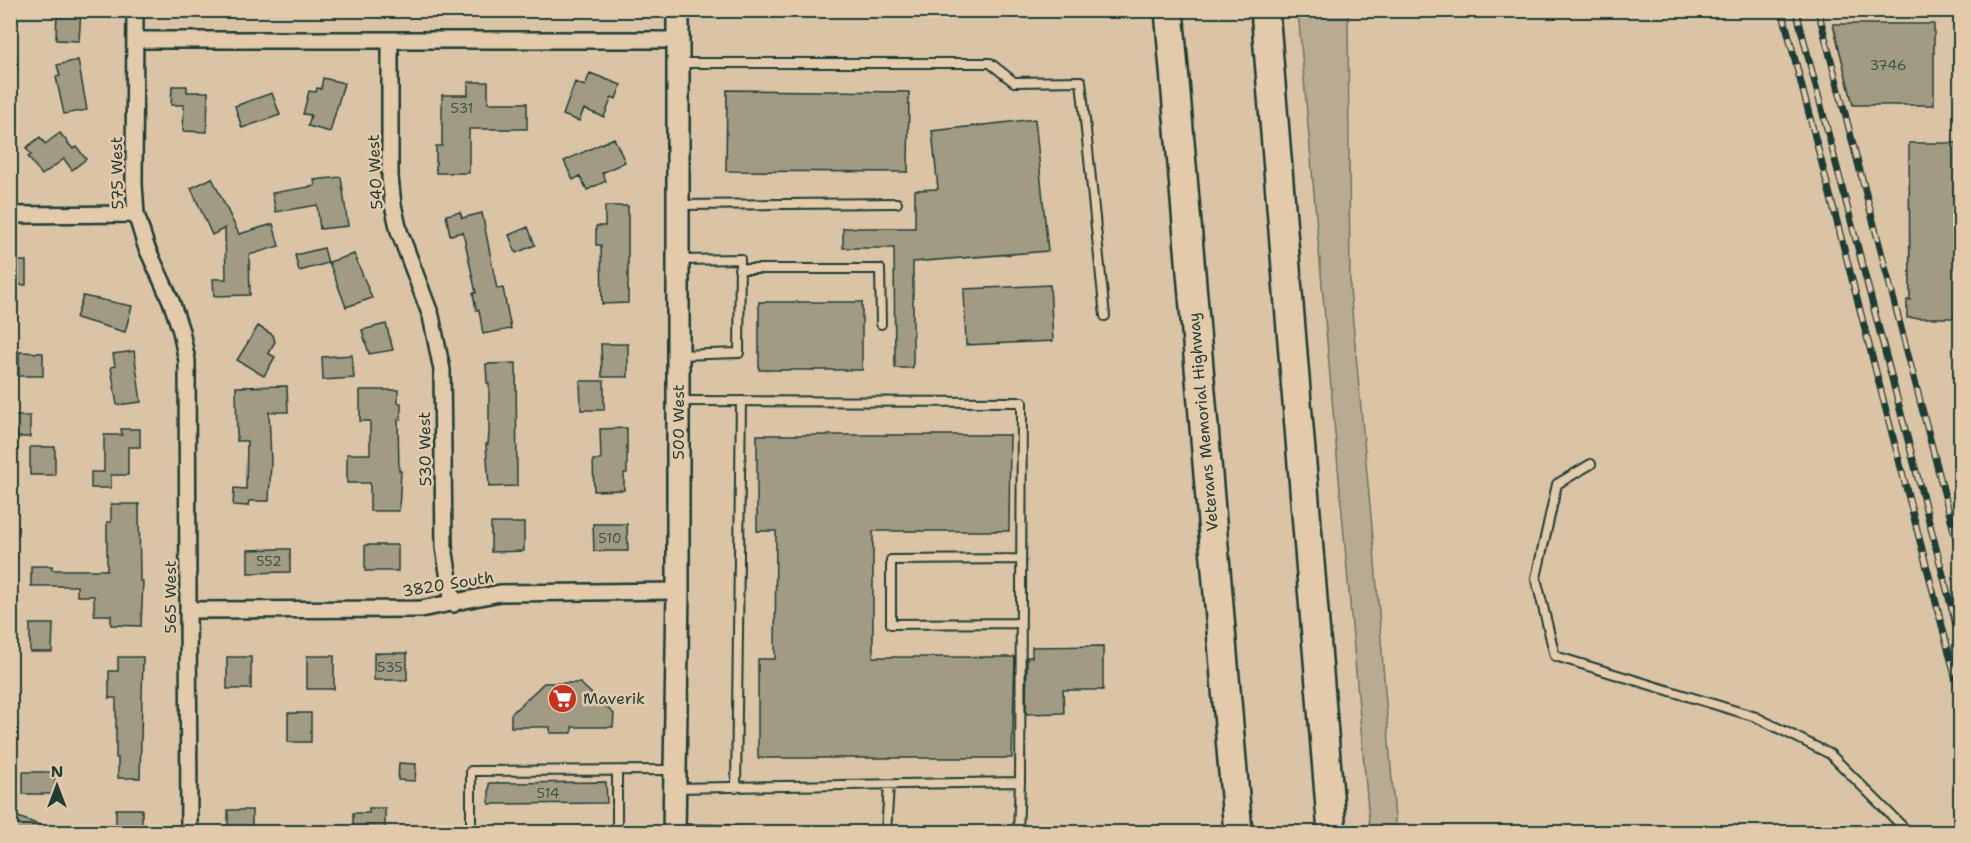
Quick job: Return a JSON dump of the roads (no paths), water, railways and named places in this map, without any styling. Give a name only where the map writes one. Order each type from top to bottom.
[{"type":"highway","name":"Veterans Memorial Highway","points":[[1169,10],[1238,832]]},
{"type":"highway","points":[[1265,10],[1332,832]]},
{"type":"main road","name":"500 West","points":[[674,831],[678,591],[678,10]]},
{"type":"street","name":"575 West","points":[[135,10],[134,184],[136,214],[146,246],[171,302],[181,331],[187,361]]},
{"type":"street","points":[[135,40],[678,40]]},
{"type":"street","name":"540 West","points":[[390,40],[390,168],[393,205],[408,256],[424,296]]},
{"type":"street","points":[[10,215],[136,214]]},
{"type":"street","name":"530 West","points":[[424,296],[442,370],[444,547],[453,604]]},
{"type":"street","name":"565 West","points":[[187,361],[189,832]]},
{"type":"street","name":"3820 South","points":[[188,610],[421,609],[500,593],[678,591]]},
{"type":"lane","points":[[678,63],[990,63],[1014,81],[1081,81],[1106,316]]},
{"type":"lane","points":[[678,205],[897,203]]},
{"type":"lane","points":[[678,260],[740,259],[739,353],[678,355]]},
{"type":"lane","points":[[739,269],[880,268],[881,324]]},
{"type":"lane","points":[[678,401],[1022,402],[1018,832]]},
{"type":"lane","points":[[736,788],[741,401]]},
{"type":"lane","points":[[1591,464],[1557,484],[1536,578],[1555,656],[1756,717],[1830,754],[1908,832]]},
{"type":"lane","points":[[1021,559],[891,560],[891,624],[1021,623]]},
{"type":"lane","points":[[471,832],[471,771],[617,770],[736,788],[1020,782]]},
{"type":"lane","points":[[617,770],[617,832]]},
{"type":"lane","points":[[886,832],[889,785]]},
{"type":"lane","points":[[674,831],[726,830],[738,832]]},
{"type":"railway","points":[[1782,10],[1960,695]]},
{"type":"railway","points":[[1796,10],[1960,640]]},
{"type":"railway","points":[[1818,10],[1960,554]]},
{"type":"place","name":"Maverik","points":[[562,698]]}]
